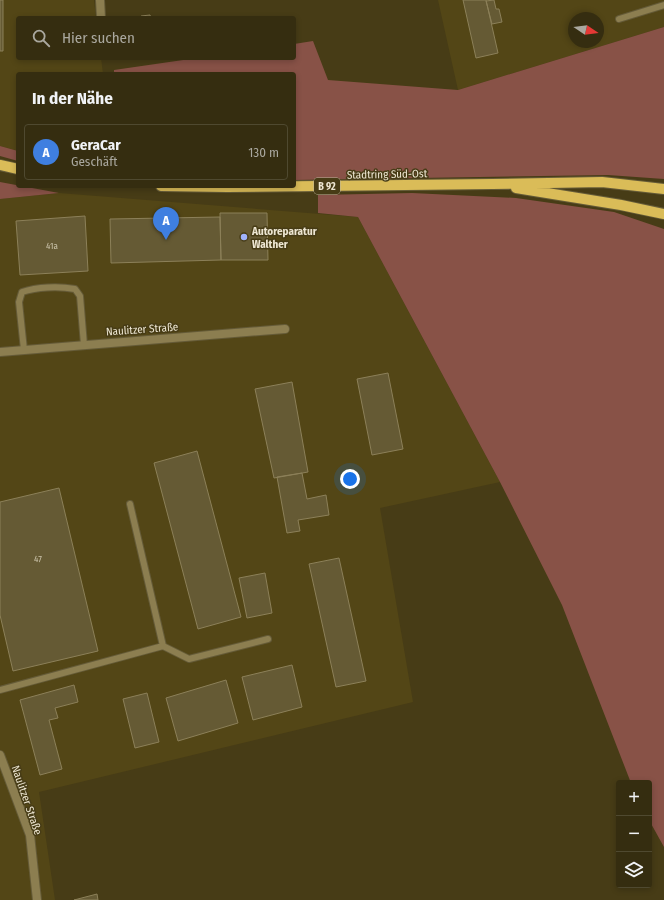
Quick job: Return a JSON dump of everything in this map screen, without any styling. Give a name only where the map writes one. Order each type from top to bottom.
[{"type":"main road","points":[[0,165],[16,169]]},
{"type":"main road","name":"Stadtring Süd-Ost","points":[[296,186],[602,182],[664,189]]},
{"type":"main road","name":"Stadtring Süd-Ost","points":[[492,184],[621,205],[664,214]]},
{"type":"street","points":[[100,0],[101,16]]},
{"type":"street","name":"Naulitzer Straße","points":[[0,352],[285,329]]},
{"type":"street","name":"Naulitzer Straße","points":[[0,756],[30,835],[37,900]]},
{"type":"lane","points":[[619,19],[664,4]]},
{"type":"lane","points":[[24,350],[19,302],[22,292],[30,289],[65,287],[75,289],[80,296],[84,345]]},
{"type":"lane","points":[[130,504],[163,646]]},
{"type":"lane","points":[[0,690],[163,646],[189,659],[268,639]]},
{"type":"shaded area","points":[[0,0],[94,0],[96,16],[16,16],[16,60],[101,60],[103,72],[16,72],[16,150],[0,146]]},
{"type":"shaded area","points":[[438,0],[664,0],[664,27],[604,45],[604,12],[568,12],[568,48],[595,48],[458,90]]},
{"type":"shaded area","points":[[664,27],[664,179],[608,175],[296,180],[296,72],[114,72],[114,70],[183,60],[296,60],[296,44],[313,41],[328,80],[458,90],[595,48],[604,48],[604,45]]},
{"type":"shaded area","points":[[0,146],[16,150],[16,160],[0,156]]},
{"type":"shaded area","points":[[0,182],[16,185],[16,188],[32,188],[59,193],[0,199]]},
{"type":"shaded area","points":[[59,193],[358,217],[500,482],[380,508],[413,702],[39,792],[55,900],[0,900],[0,199]]},
{"type":"shaded area","points":[[412,193],[516,198],[614,212],[664,229],[664,847],[652,825],[652,780],[630,780],[562,605],[500,482],[358,217],[318,213],[318,195]]},
{"type":"building","points":[[0,0],[3,0],[3,51],[0,51]]},
{"type":"building","points":[[463,0],[486,0],[498,53],[476,58]]},
{"type":"building","points":[[494,0],[496,9],[499,9],[502,22],[492,24],[486,1]]},
{"type":"building","name":"Autoreparatur Walther","points":[[220,213],[267,213],[268,260],[221,260]]},
{"type":"building","points":[[85,216],[88,271],[20,275],[16,221]]},
{"type":"building","points":[[220,217],[221,260],[111,263],[110,219]]},
{"type":"building","points":[[388,373],[403,449],[372,455],[357,379]]},
{"type":"building","points":[[292,382],[308,472],[274,478],[255,389]]},
{"type":"building","points":[[197,451],[241,617],[198,629],[154,463]]},
{"type":"building","points":[[302,473],[307,499],[326,495],[329,515],[298,520],[300,531],[287,533],[277,477]]},
{"type":"building","points":[[59,488],[98,651],[13,671],[0,615],[0,502]]},
{"type":"building","points":[[339,558],[366,681],[336,687],[309,564]]},
{"type":"building","points":[[265,573],[272,613],[247,618],[239,578]]},
{"type":"building","points":[[292,665],[302,707],[253,720],[242,677]]},
{"type":"building","points":[[226,680],[238,723],[178,741],[166,698]]},
{"type":"building","points":[[74,685],[78,702],[55,708],[58,718],[49,720],[62,769],[40,775],[20,700]]},
{"type":"building","points":[[147,693],[159,742],[135,748],[123,699]]},
{"type":"building","points":[[97,894],[98,900],[74,900]]},
{"type":"place","name":"Autoreparatur Walther","points":[[244,237]]},
{"type":"place","name":"GeraCar","points":[[166,240]]}]
